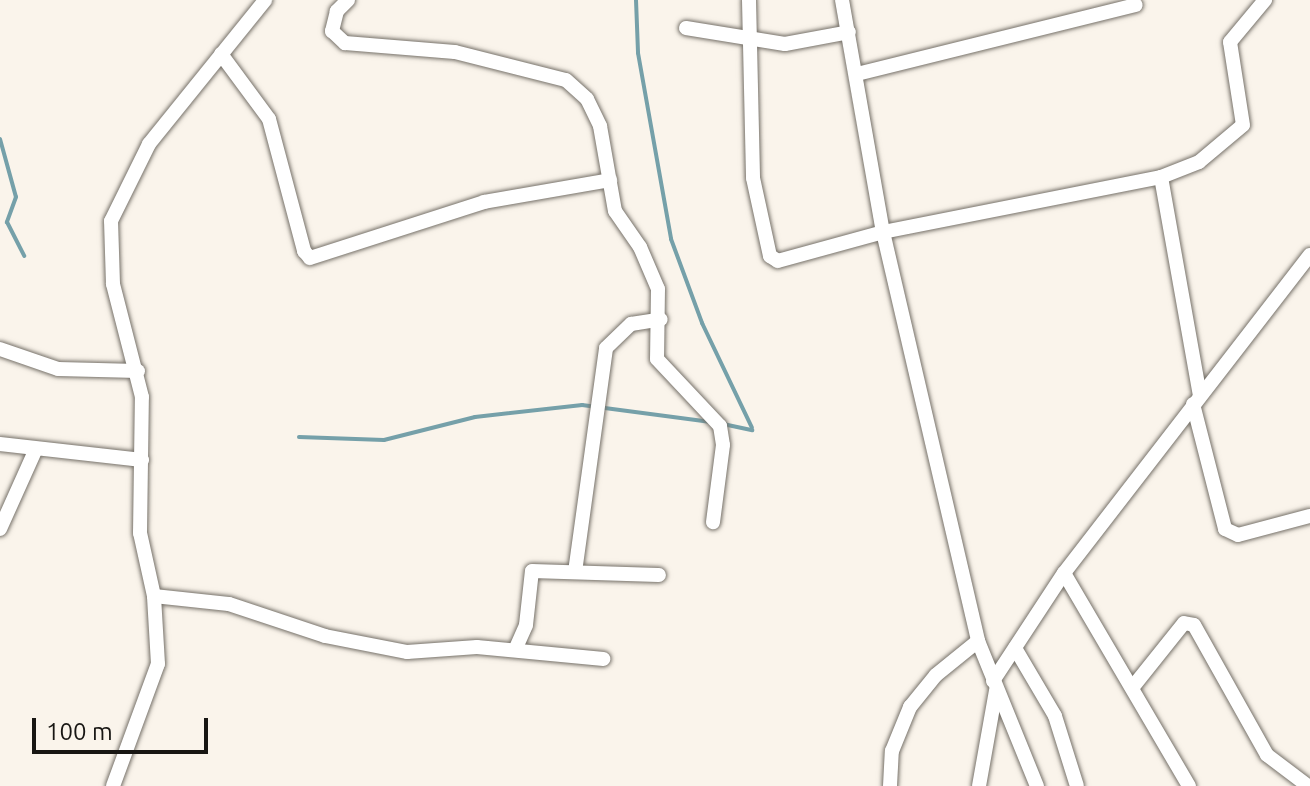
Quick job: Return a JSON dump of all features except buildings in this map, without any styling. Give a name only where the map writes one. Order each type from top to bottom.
[{"type":"street","points":[[113,786],[156,675],[154,596],[140,533],[142,460],[138,371],[113,284],[111,221],[133,167],[265,0]]},
{"type":"street","points":[[348,0],[337,11],[332,31],[345,43],[455,52],[566,80],[595,112],[615,211],[654,274],[661,319],[656,345],[663,370],[714,417],[723,437],[713,522]]},
{"type":"street","points":[[749,0],[753,178],[770,256],[778,261],[883,232],[1161,177],[1199,162],[1243,125],[1230,42],[1265,0]]},
{"type":"street","points":[[842,0],[883,232],[978,641],[1037,786]]},
{"type":"street","points":[[857,74],[1136,5]]},
{"type":"street","points":[[686,28],[785,44],[849,32]]},
{"type":"street","points":[[221,54],[269,119],[304,251],[310,258],[484,202],[610,180]]},
{"type":"street","points":[[1161,177],[1196,400],[1221,522],[1229,534],[1310,516]]},
{"type":"street","points":[[979,786],[994,686],[1015,648],[1064,573],[1310,255]]},
{"type":"street","points":[[575,572],[606,348],[631,324],[661,319]]},
{"type":"street","points":[[0,349],[58,369],[138,371]]},
{"type":"street","points":[[0,444],[142,460]]},
{"type":"street","points":[[0,529],[36,449]]},
{"type":"street","points":[[515,650],[526,625],[532,571],[659,575]]},
{"type":"street","points":[[1064,573],[1189,786]]},
{"type":"street","points":[[154,596],[229,604],[325,636],[407,652],[515,650],[603,659]]},
{"type":"street","points":[[1132,688],[1184,623],[1194,625],[1267,755],[1308,786]]},
{"type":"street","points":[[890,786],[892,751],[910,707],[936,675],[978,641]]},
{"type":"street","points":[[1015,648],[1055,716],[1077,786]]},
{"type":"waterway","points":[[636,0],[638,53],[671,239],[702,323],[752,428]]},
{"type":"waterway","points":[[0,139],[16,197],[7,222],[24,256]]},
{"type":"waterway","points":[[299,437],[384,440],[475,417],[582,405],[711,422]]},
{"type":"waterway","points":[[723,424],[752,430]]}]
